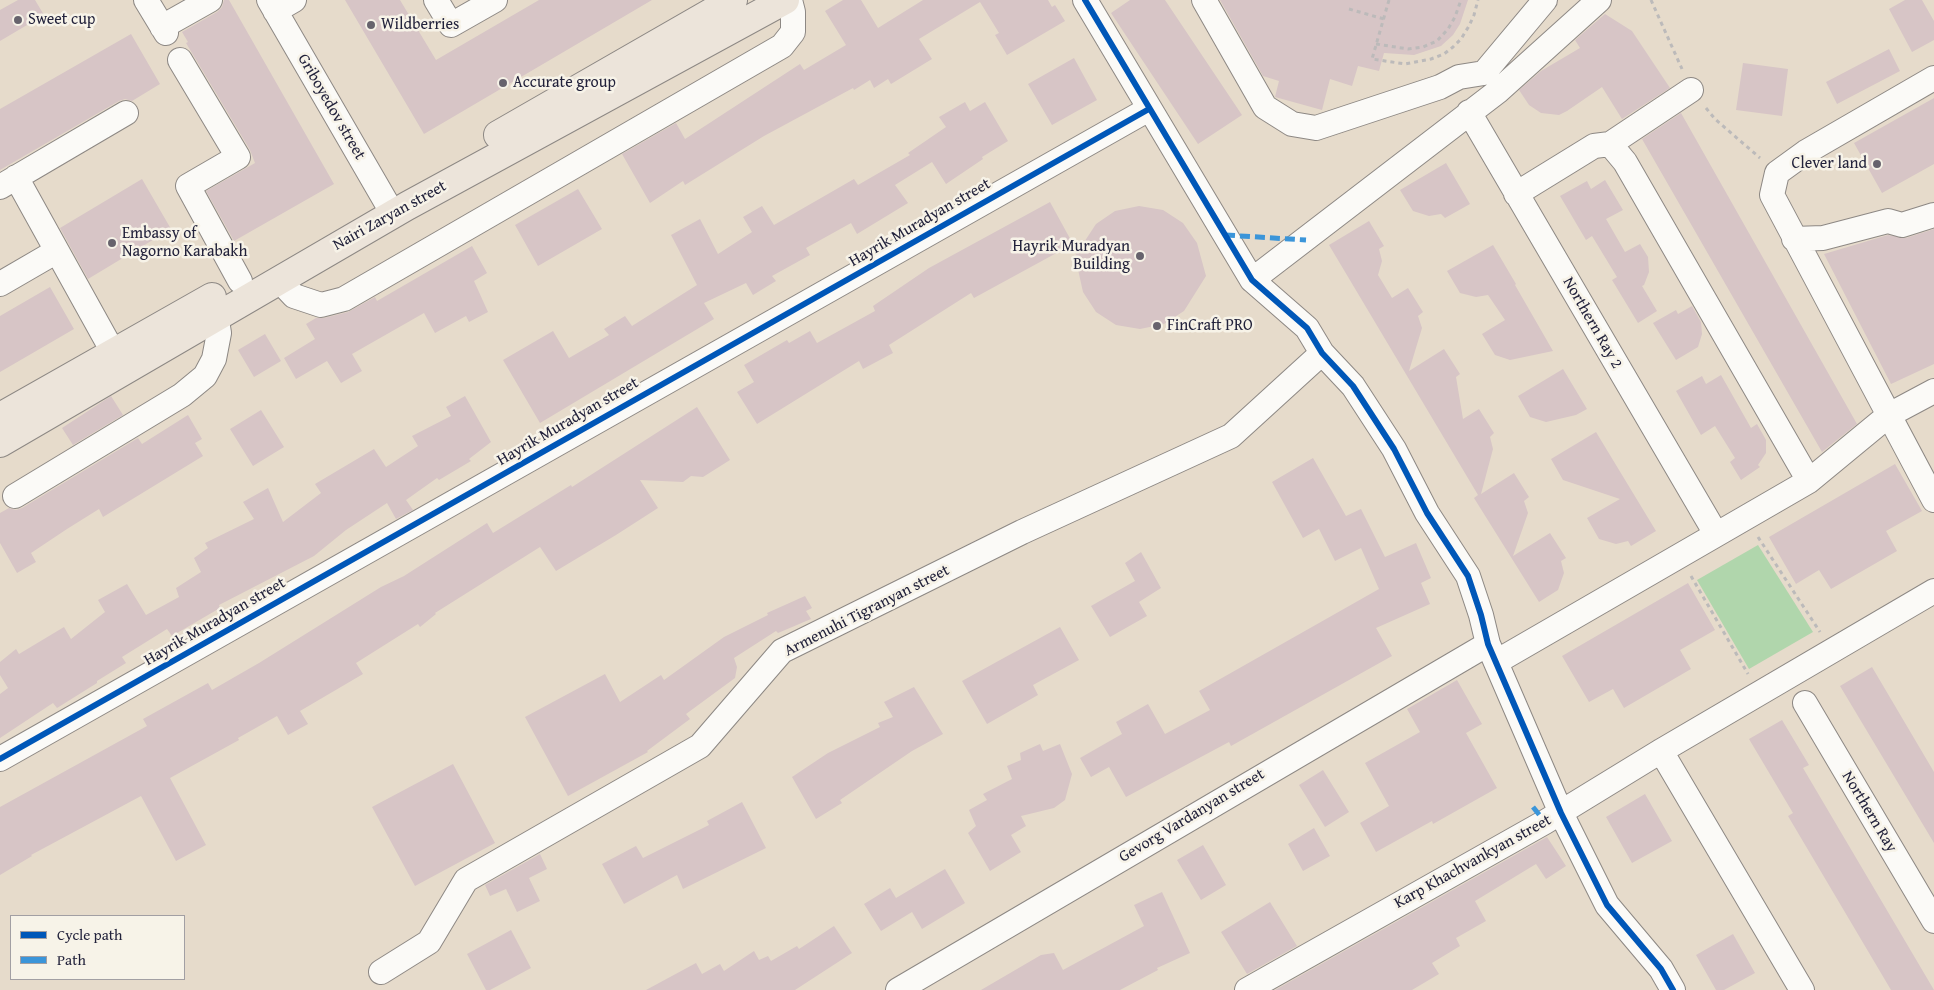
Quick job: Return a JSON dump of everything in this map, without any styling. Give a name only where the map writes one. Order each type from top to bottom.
[{"type":"main road","name":"Nairi Zaryan street","points":[[0,443],[279,280],[396,203],[733,0]]},
{"type":"main road","name":"Nairi Zaryan street","points":[[0,417],[240,281],[396,203],[785,0]]},
{"type":"street","points":[[146,0],[164,30],[210,0]]},
{"type":"street","points":[[436,0],[451,25],[495,0]]},
{"type":"street","points":[[279,280],[294,296],[321,305],[344,299],[782,46],[793,32],[793,12],[790,0]]},
{"type":"street","points":[[1085,0],[1252,280],[1306,328],[1322,353],[1353,386],[1394,449],[1427,512],[1468,576],[1482,615],[1492,653],[1561,813],[1607,905],[1661,969],[1673,990]]},
{"type":"street","points":[[1204,0],[1265,107],[1292,124],[1316,128],[1440,87],[1459,77],[1484,73],[1545,0]]},
{"type":"street","points":[[1252,280],[1497,92],[1599,0]]},
{"type":"street","name":"Griboyedov street","points":[[283,3],[396,203]]},
{"type":"street","points":[[180,60],[238,157],[188,186],[240,281]]},
{"type":"street","points":[[1934,78],[1806,152],[1777,173],[1772,195],[1934,500]]},
{"type":"street","points":[[1516,194],[1594,146],[1610,144],[1691,90]]},
{"type":"street","name":"Hayrik Muradyan street","points":[[0,759],[1150,109]]},
{"type":"street","name":"Northern Ray 2","points":[[1469,112],[1716,534]]},
{"type":"street","points":[[113,352],[57,251],[8,182],[126,113]]},
{"type":"street","points":[[1610,144],[1625,162],[1809,480]]},
{"type":"street","points":[[1794,239],[1823,238],[1888,221],[1902,225],[1934,215]]},
{"type":"street","points":[[0,284],[57,251]]},
{"type":"street","points":[[5,502],[182,395],[205,376],[214,359],[219,333],[216,316]]},
{"type":"street","name":"Armenuhi Tigranyan street","points":[[381,972],[429,942],[466,880],[700,746],[782,651],[1022,532],[1231,436],[1322,353]]},
{"type":"street","name":"Gevorg Vardanyan street","points":[[898,990],[1492,653],[1679,556],[1809,480],[1889,415],[1934,391]]},
{"type":"street","name":"Karp Khachvankyan street","points":[[1247,990],[1561,813],[1831,650],[1932,597]]},
{"type":"street","name":"Northern Ray","points":[[1805,703],[1934,921]]},
{"type":"street","points":[[1662,751],[1802,990]]},
{"type":"path","points":[[1389,0],[1372,59],[1405,64],[1416,63],[1444,54],[1461,38],[1474,15],[1478,0]]},
{"type":"path","points":[[1376,44],[1408,48],[1423,47],[1437,41],[1456,17],[1461,0]]},
{"type":"path","points":[[1349,9],[1384,19]]},
{"type":"path","points":[[1746,517],[1831,650]]},
{"type":"path","points":[[1679,556],[1759,693]]},
{"type":"green space","points":[[1758,545],[1813,632],[1749,669],[1697,580]]},
{"type":"building","points":[[18,0],[35,0],[44,15],[0,41],[0,10]]},
{"type":"building","points":[[224,0],[229,0],[334,184],[234,241],[206,191],[255,163],[250,150],[186,43],[188,42],[182,32],[217,12],[222,7]]},
{"type":"building","points":[[345,0],[400,0],[436,60],[539,0],[652,0],[424,134]]},
{"type":"building","points":[[843,0],[861,0],[878,28],[923,0],[1048,0],[1052,7],[1055,5],[1065,21],[1007,55],[995,35],[999,33],[980,2],[919,39],[932,59],[891,84],[888,79],[874,88],[870,80],[854,90],[853,88],[764,136],[685,185],[683,181],[650,203],[622,154],[676,123],[685,139],[800,64],[804,70],[846,45],[825,11]]},
{"type":"building","points":[[1130,0],[1165,0],[1242,115],[1198,144],[1111,13]]},
{"type":"building","points":[[1220,0],[1468,0],[1460,24],[1453,35],[1441,46],[1414,55],[1384,53],[1379,71],[1358,66],[1352,86],[1330,79],[1322,110],[1275,97],[1279,81],[1263,76]]},
{"type":"building","points":[[1905,0],[1922,0],[1934,21],[1934,40],[1912,52],[1889,9]]},
{"type":"building","points":[[1605,14],[1632,31],[1670,88],[1622,119],[1602,87],[1559,115],[1541,113],[1529,105],[1519,90],[1541,71],[1580,48],[1575,40]]},
{"type":"building","points":[[131,34],[160,84],[132,101],[125,99],[119,101],[0,170],[0,109]]},
{"type":"building","points":[[1889,49],[1900,71],[1837,104],[1826,82]]},
{"type":"building","points":[[1074,58],[1097,100],[1052,125],[1028,84]]},
{"type":"building","points":[[1743,63],[1788,69],[1782,116],[1736,110]]},
{"type":"building","points":[[1934,98],[1934,164],[1882,193],[1854,143]]},
{"type":"building","points":[[965,102],[970,111],[985,102],[1008,141],[982,157],[983,159],[946,184],[932,162],[895,185],[908,203],[857,234],[851,223],[806,248],[810,255],[772,276],[776,281],[753,295],[746,283],[704,303],[714,319],[540,423],[503,360],[553,331],[569,358],[609,335],[604,329],[625,316],[632,326],[697,285],[671,235],[700,219],[718,254],[752,232],[743,217],[762,206],[774,225],[854,179],[858,185],[910,155],[908,153],[946,127],[939,117]]},
{"type":"building","points":[[1681,113],[1857,424],[1822,452],[1642,139]]},
{"type":"building","points":[[1446,163],[1470,204],[1445,218],[1441,214],[1429,216],[1413,211],[1400,190]]},
{"type":"building","points":[[142,179],[171,229],[88,279],[60,228]]},
{"type":"building","points":[[1605,180],[1623,210],[1606,219],[1625,252],[1640,244],[1648,257],[1649,272],[1642,286],[1657,311],[1638,323],[1612,280],[1617,277],[1592,236],[1586,240],[1560,196],[1587,181],[1591,189]]},
{"type":"building","points":[[578,189],[602,229],[538,266],[515,225]]},
{"type":"building","points":[[1050,202],[1073,244],[974,298],[971,293],[889,345],[893,353],[863,369],[859,361],[757,424],[737,392],[754,382],[744,365],[787,340],[789,343],[810,331],[817,343],[875,311],[873,306],[929,268]]},
{"type":"building","name":"Hayrik Muradyan Building","points":[[1139,206],[1163,210],[1183,223],[1197,243],[1206,276],[1184,311],[1164,324],[1140,329],[1116,325],[1096,312],[1083,292],[1075,256],[1096,224],[1115,211]]},
{"type":"building","points":[[1369,221],[1384,246],[1379,249],[1382,261],[1378,275],[1392,298],[1408,288],[1423,312],[1418,316],[1422,328],[1409,371],[1444,349],[1460,374],[1456,377],[1463,419],[1479,409],[1494,433],[1490,437],[1493,449],[1481,494],[1514,473],[1529,497],[1524,501],[1528,513],[1513,556],[1550,533],[1566,558],[1561,561],[1564,573],[1558,590],[1539,602],[1474,498],[1478,495],[1329,245]]},
{"type":"building","points":[[1934,229],[1934,364],[1891,384],[1824,254],[1888,235],[1906,238]]},
{"type":"building","points":[[1493,245],[1553,351],[1510,360],[1495,355],[1482,334],[1505,320],[1488,295],[1476,297],[1460,293],[1447,271]]},
{"type":"building","points":[[472,246],[487,273],[474,281],[488,312],[469,322],[466,316],[435,333],[424,313],[352,354],[362,371],[341,383],[327,361],[296,379],[284,358],[315,339],[306,324],[316,318],[348,312],[375,297],[377,301]]},
{"type":"building","points":[[50,287],[74,329],[0,372],[0,316]]},
{"type":"building","points":[[1692,306],[1701,322],[1702,334],[1698,347],[1676,360],[1653,323],[1676,310],[1678,314]]},
{"type":"building","points":[[265,334],[281,361],[254,377],[238,350]]},
{"type":"building","points":[[1563,369],[1587,409],[1576,415],[1546,422],[1530,417],[1518,396]]},
{"type":"building","points":[[1721,375],[1751,428],[1757,424],[1766,440],[1766,453],[1758,465],[1760,467],[1741,480],[1730,462],[1735,458],[1715,426],[1701,435],[1676,391],[1702,376],[1706,384]]},
{"type":"building","points":[[111,396],[123,415],[73,445],[62,428]]},
{"type":"building","points":[[465,396],[491,442],[469,459],[471,461],[439,480],[437,478],[406,500],[413,510],[396,519],[387,503],[346,530],[314,556],[219,605],[220,608],[172,636],[167,629],[122,657],[126,663],[97,681],[97,683],[57,708],[53,703],[0,738],[0,694],[8,688],[0,675],[0,662],[16,649],[19,654],[64,627],[71,639],[105,612],[98,600],[127,584],[146,615],[179,597],[176,588],[201,572],[194,558],[208,548],[205,543],[254,519],[243,502],[268,488],[283,522],[321,493],[315,484],[374,449],[386,467],[418,446],[412,436],[451,416],[446,407]]},
{"type":"building","points":[[697,407],[730,460],[703,477],[691,476],[683,482],[640,480],[658,508],[616,535],[556,571],[540,547],[435,613],[420,627],[418,624],[356,663],[363,674],[300,711],[308,724],[288,735],[277,716],[238,738],[239,740],[170,778],[206,845],[176,861],[141,796],[31,855],[0,875],[0,807],[147,726],[143,719],[208,683],[212,690],[259,663],[381,587],[404,576],[487,523],[493,533],[571,485],[572,487]]},
{"type":"building","points":[[261,410],[284,447],[253,466],[230,429]]},
{"type":"building","points":[[188,415],[202,439],[195,443],[203,456],[103,517],[99,509],[67,529],[31,553],[36,562],[17,573],[0,543],[0,513],[9,508],[16,510],[22,508],[138,438],[142,444]]},
{"type":"building","points":[[1596,432],[1656,531],[1631,546],[1628,541],[1616,544],[1599,539],[1587,518],[1620,499],[1563,480],[1551,459]]},
{"type":"building","points":[[1313,458],[1346,516],[1361,509],[1385,557],[1416,543],[1431,578],[1421,583],[1430,604],[1376,628],[1392,656],[1231,746],[1229,742],[1126,797],[1109,767],[1091,777],[1080,758],[1122,734],[1116,722],[1148,704],[1165,734],[1210,710],[1199,691],[1379,589],[1361,548],[1335,561],[1319,529],[1303,538],[1272,482]]},
{"type":"building","points":[[1895,464],[1922,511],[1886,531],[1897,551],[1831,589],[1819,570],[1796,584],[1769,537]]},
{"type":"building","points":[[1141,552],[1161,588],[1139,602],[1147,616],[1110,637],[1091,606],[1135,581],[1125,563]]},
{"type":"building","points":[[1688,583],[1715,630],[1680,650],[1691,669],[1624,708],[1613,689],[1589,702],[1562,656]]},
{"type":"building","points":[[805,596],[812,608],[806,611],[811,619],[778,633],[776,631],[734,658],[737,667],[735,678],[686,714],[690,719],[648,752],[568,796],[525,717],[605,674],[620,702],[661,675],[664,680],[724,637],[768,615],[767,613]]},
{"type":"building","points":[[1060,627],[1079,660],[1033,685],[1038,695],[987,724],[962,681]]},
{"type":"building","points":[[1872,667],[1934,772],[1934,843],[1840,686]]},
{"type":"building","points":[[1457,680],[1482,724],[1466,733],[1497,788],[1433,824],[1432,821],[1376,852],[1360,823],[1389,806],[1365,763],[1420,732],[1407,709]]},
{"type":"building","points":[[914,687],[943,734],[912,751],[840,800],[842,803],[816,819],[792,777],[828,753],[880,727],[878,723],[893,717],[884,702]]},
{"type":"building","points":[[1782,720],[1809,765],[1803,768],[1934,990],[1891,990],[1788,816],[1793,813],[1749,739]]},
{"type":"building","points":[[1040,744],[1043,751],[1060,744],[1072,774],[1065,800],[1054,808],[1021,816],[1026,826],[1011,835],[1021,852],[990,871],[968,833],[976,826],[969,810],[987,800],[983,794],[1012,779],[1007,766],[1021,760],[1020,753]]},
{"type":"building","points":[[453,764],[495,843],[415,886],[372,807]]},
{"type":"building","points":[[1323,770],[1349,812],[1325,827],[1299,785]]},
{"type":"building","points":[[1645,794],[1672,841],[1632,863],[1606,817]]},
{"type":"building","points":[[742,802],[766,848],[683,889],[677,875],[624,904],[602,864],[636,846],[643,858],[709,825],[707,821]]},
{"type":"building","points":[[1314,828],[1330,856],[1303,871],[1288,844]]},
{"type":"building","points":[[1547,837],[1566,866],[1546,879],[1536,864],[1475,901],[1486,921],[1456,938],[1460,946],[1432,963],[1439,974],[1412,990],[1275,990]]},
{"type":"building","points":[[1203,845],[1226,885],[1201,900],[1177,860]]},
{"type":"building","points":[[540,854],[547,869],[529,878],[540,901],[517,912],[506,889],[490,896],[485,885]]},
{"type":"building","points":[[945,869],[965,903],[922,929],[912,912],[881,931],[864,904],[890,888],[896,898]]},
{"type":"building","points":[[1162,892],[1190,953],[1157,968],[1158,970],[1120,990],[981,990],[1041,955],[1054,953],[1063,970],[1144,926],[1134,905]]},
{"type":"building","points":[[1270,902],[1297,946],[1247,974],[1221,932]]},
{"type":"building","points":[[834,926],[852,953],[795,990],[646,990],[696,963],[702,974],[720,964],[724,971],[754,951],[759,960],[768,956],[771,961],[797,946],[799,949]]},
{"type":"building","points":[[511,930],[531,968],[490,990],[486,990],[467,954]]},
{"type":"building","points":[[1733,934],[1755,973],[1724,990],[1716,990],[1696,955]]},
{"type":"marked path","points":[[1225,235],[1306,240]]},
{"type":"marked path","points":[[1533,807],[1545,822]]},
{"type":"cycle path","points":[[1085,0],[1252,280],[1307,328],[1322,353],[1353,386],[1394,449],[1427,513],[1468,576],[1488,644],[1561,813],[1607,905],[1661,969],[1673,990]]},
{"type":"cycle path","points":[[0,759],[1149,109]]},
{"type":"place","name":"Sweet cup","points":[[18,20]]},
{"type":"place","name":"Wildberries","points":[[371,25]]},
{"type":"place","name":"Accurate group","points":[[503,83]]},
{"type":"place","name":"Clever land","points":[[1877,164]]},
{"type":"place","name":"Embassy of Nagorno Karabakh","points":[[112,243]]},
{"type":"place","name":"Hayrik Muradyan Building","points":[[1140,256]]},
{"type":"place","name":"FinCraft PRO","points":[[1157,326]]}]
